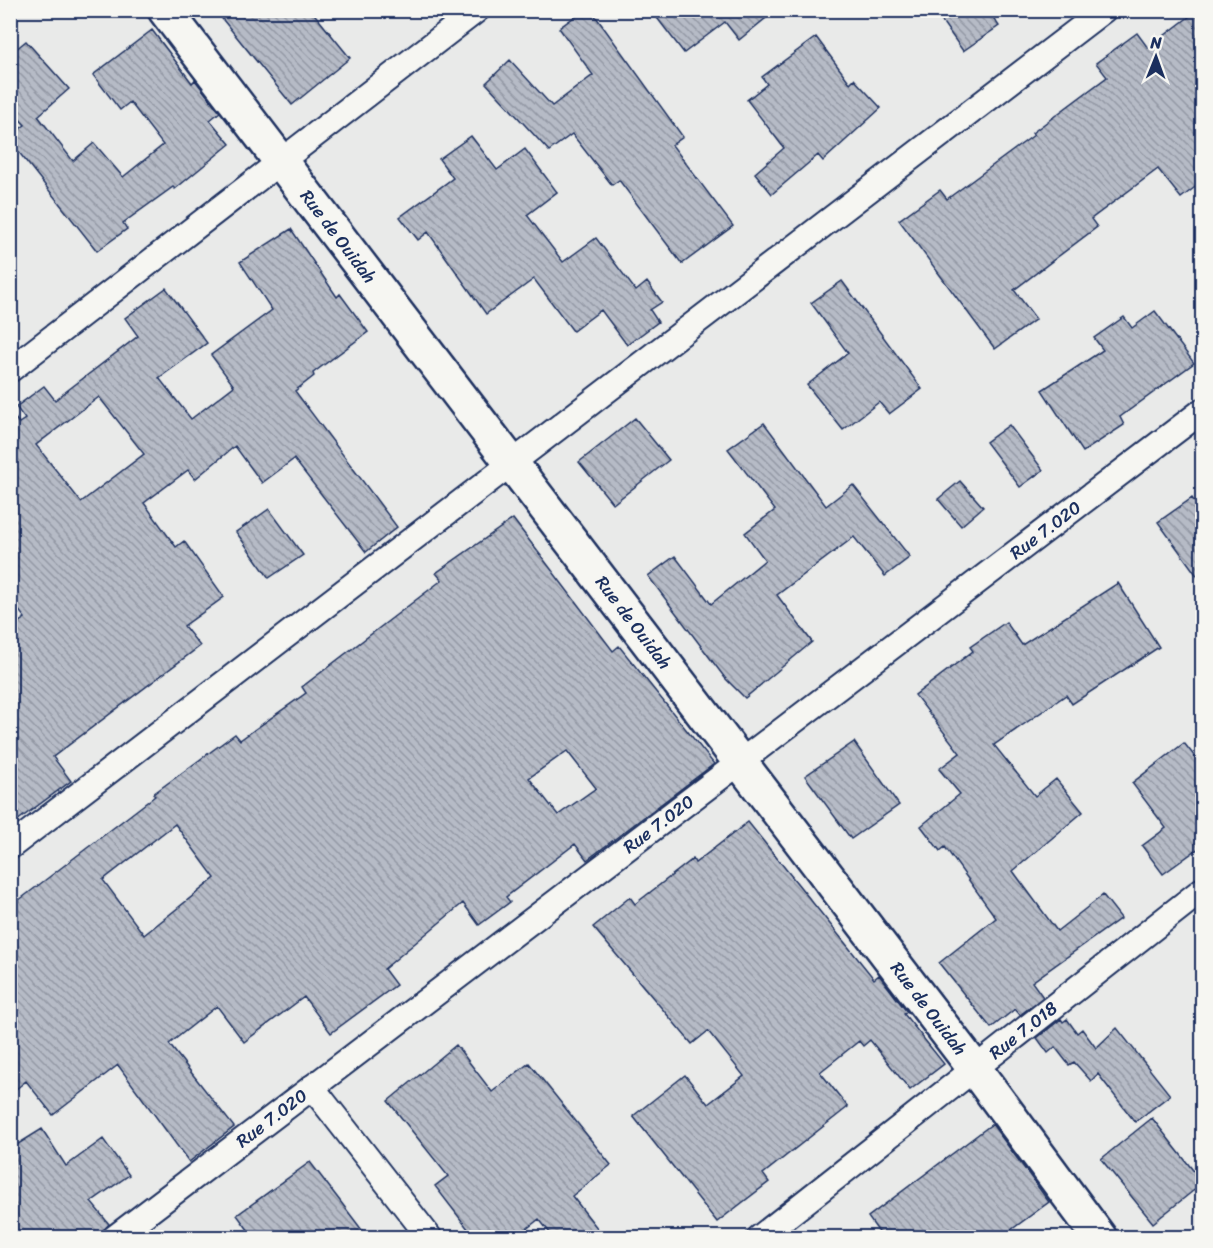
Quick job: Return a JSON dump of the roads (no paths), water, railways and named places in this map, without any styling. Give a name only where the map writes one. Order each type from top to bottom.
[{"type":"main road","name":"Rue de Ouidah","points":[[165,10],[974,1068],[1100,1238]]},
{"type":"street","points":[[10,370],[477,10]]},
{"type":"street","points":[[10,847],[1104,10]]},
{"type":"street","name":"Rue 7.020","points":[[114,1238],[1203,411]]},
{"type":"street","name":"Rue 7.018","points":[[759,1238],[1203,890]]},
{"type":"street","points":[[312,1087],[430,1238]]}]
